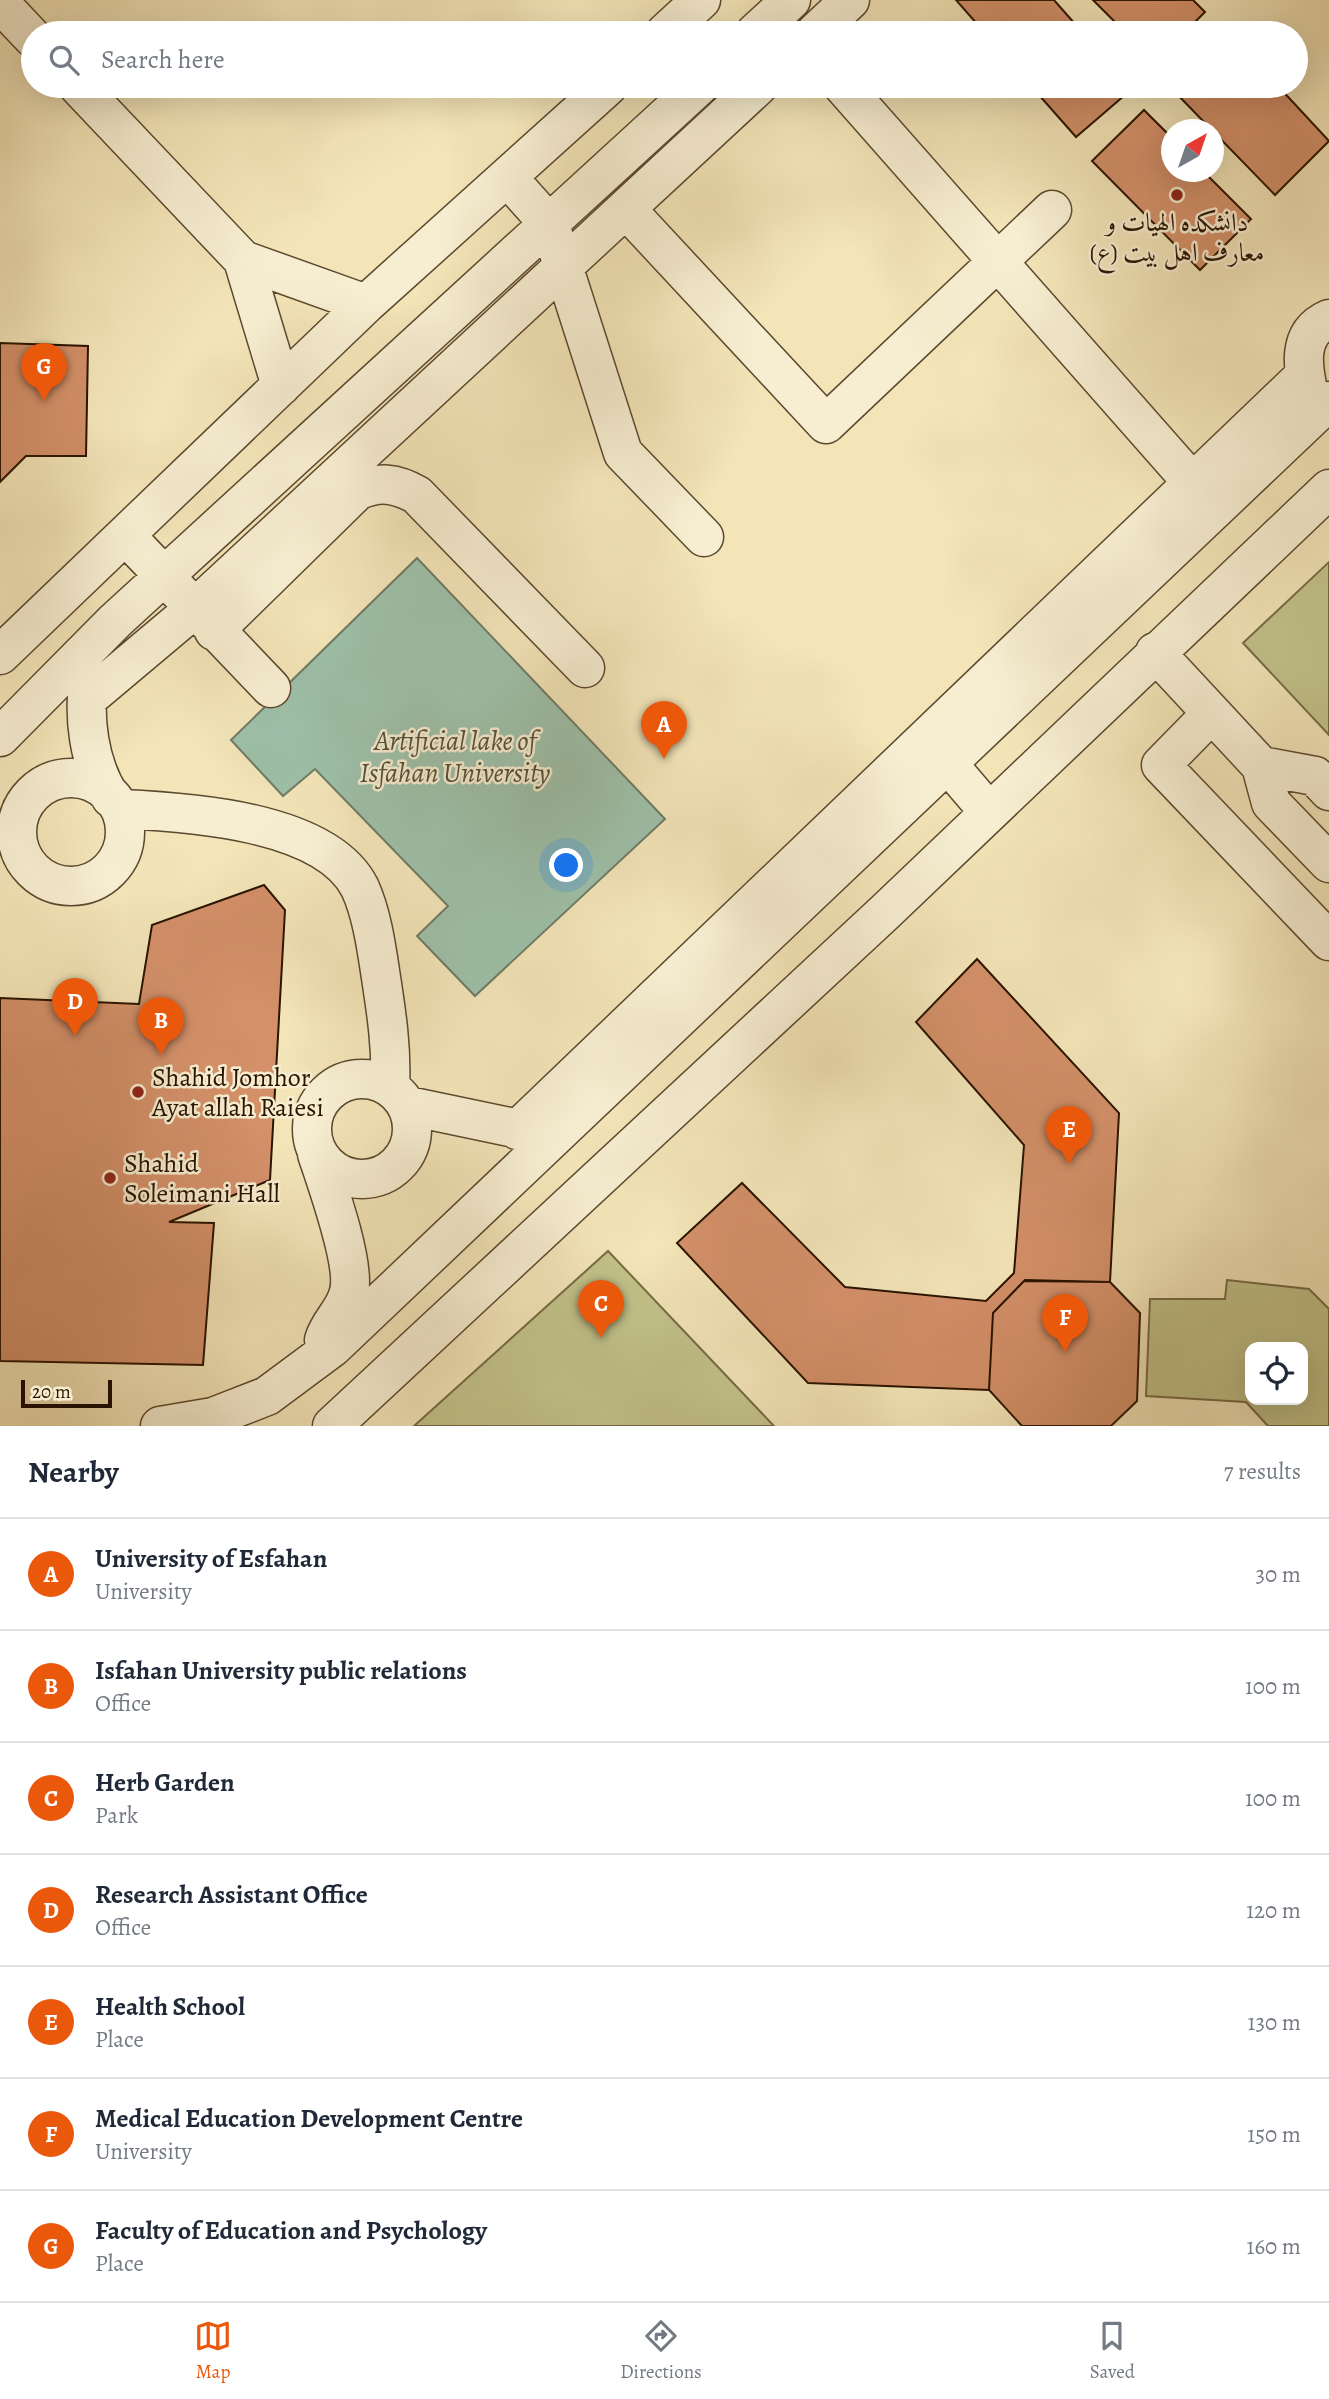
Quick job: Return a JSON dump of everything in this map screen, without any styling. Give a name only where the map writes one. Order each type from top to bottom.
[{"type":"street","points":[[678,21],[701,0]]},
{"type":"street","points":[[768,21],[791,0]]},
{"type":"street","points":[[828,21],[850,0]]},
{"type":"street","points":[[0,3],[21,25]]},
{"type":"street","points":[[89,98],[243,260],[281,386]]},
{"type":"street","points":[[0,655],[366,304],[595,98]]},
{"type":"street","points":[[0,737],[115,621],[686,98]]},
{"type":"street","points":[[204,620],[564,265],[745,98]]},
{"type":"street","points":[[854,98],[1192,482]]},
{"type":"street","points":[[508,178],[550,225],[623,453],[704,537]]},
{"type":"street","points":[[626,209],[826,424],[1052,210]]},
{"type":"street","points":[[243,260],[366,304]]},
{"type":"street","points":[[1320,403],[1305,341],[1318,324],[1329,319]]},
{"type":"street","points":[[517,1130],[1192,482],[1320,403]]},
{"type":"street","points":[[160,1426],[213,1417],[267,1396],[319,1358],[947,764],[1320,403]]},
{"type":"street","points":[[87,699],[204,620],[357,491],[372,485],[386,484],[403,486],[417,495],[585,667]]},
{"type":"street","points":[[332,1426],[369,1395],[1329,489]]},
{"type":"street","points":[[125,535],[163,578],[271,688]]},
{"type":"street","points":[[115,621],[95,653],[87,699],[89,734],[95,765],[100,781],[116,803],[124,832],[122,848],[115,863],[101,877],[70,887],[55,884],[37,875],[13,855],[18,845],[18,818],[27,799],[41,787],[59,779],[75,778],[95,784],[116,803],[292,835],[320,849],[343,866],[359,887],[377,954],[400,1097],[413,1124],[409,1149],[391,1171],[369,1180],[354,1180],[327,1166],[317,1154]]},
{"type":"street","points":[[1155,652],[1261,766],[1272,803],[1329,863]]},
{"type":"street","points":[[1211,714],[1161,765],[1329,941]]},
{"type":"street","points":[[947,764],[989,812]]},
{"type":"street","points":[[1261,766],[1315,776],[1329,791]]},
{"type":"street","points":[[319,1358],[327,1329],[343,1310],[350,1290],[334,1204],[311,1130],[314,1111],[328,1091],[350,1080],[376,1080],[400,1097],[540,1135],[578,1114]]},
{"type":"shaded area","points":[[1329,562],[1329,735],[1243,643]]},
{"type":"shaded area","points":[[608,1251],[774,1426],[414,1426]]},
{"type":"shaded area","points":[[1227,1280],[1309,1289],[1329,1309],[1329,1426],[1268,1426],[1249,1405],[1308,1405],[1308,1342],[1245,1342],[1245,1402],[1146,1396],[1150,1299],[1225,1299]]},
{"type":"water","name":"Artificial lake of Isfahan University","points":[[417,558],[665,819],[475,996],[417,936],[448,906],[315,769],[283,796],[231,740]]},
{"type":"building","points":[[956,0],[1054,0],[1072,21],[974,21]]},
{"type":"building","points":[[1093,0],[1193,0],[1205,12],[1196,21],[1114,21]]},
{"type":"building","points":[[1042,98],[1122,98],[1076,137]]},
{"type":"building","points":[[1181,98],[1289,98],[1329,141],[1275,195],[1224,143],[1224,119],[1201,119]]},
{"type":"building","name":"دانشکده الهیات و معارف اهل بیت (ع)","points":[[1144,110],[1161,127],[1161,182],[1214,182],[1251,219],[1200,270],[1092,161]]},
{"type":"building","points":[[0,343],[88,346],[86,456],[26,456],[0,482]]},
{"type":"building","name":"Shahid Jomhor Ayat allah Raiesi","points":[[264,885],[285,910],[270,1180],[169,1222],[214,1223],[203,1365],[0,1361],[0,998],[139,1004],[152,925]]},
{"type":"building","points":[[977,959],[1119,1113],[1110,1282],[1025,1280],[993,1313],[989,1390],[808,1383],[677,1243],[742,1183],[845,1287],[986,1301],[1014,1273],[1024,1145],[916,1022]]},
{"type":"building","points":[[1024,1281],[1110,1282],[1140,1313],[1137,1401],[1111,1426],[1022,1426],[989,1390],[993,1313]]},
{"type":"place","name":"دانشکده الهیات و معارف اهل بیت (ع)","points":[[1177,195]]},
{"type":"place","name":"Faculty of Education and Psychology","points":[[44,401]]},
{"type":"place","name":"University of Esfahan","points":[[664,759]]},
{"type":"place","name":"Research Assistant Office","points":[[75,1036]]},
{"type":"place","name":"Isfahan University public relations","points":[[161,1055]]},
{"type":"place","name":"Shahid Jomhor Ayat allah Raiesi","points":[[138,1092]]},
{"type":"place","name":"Health School","points":[[1069,1164]]},
{"type":"place","name":"Shahid Soleimani Hall","points":[[110,1178]]},
{"type":"place","name":"Herb Garden","points":[[601,1338]]},
{"type":"place","name":"Medical Education Development Centre","points":[[1065,1352]]}]
